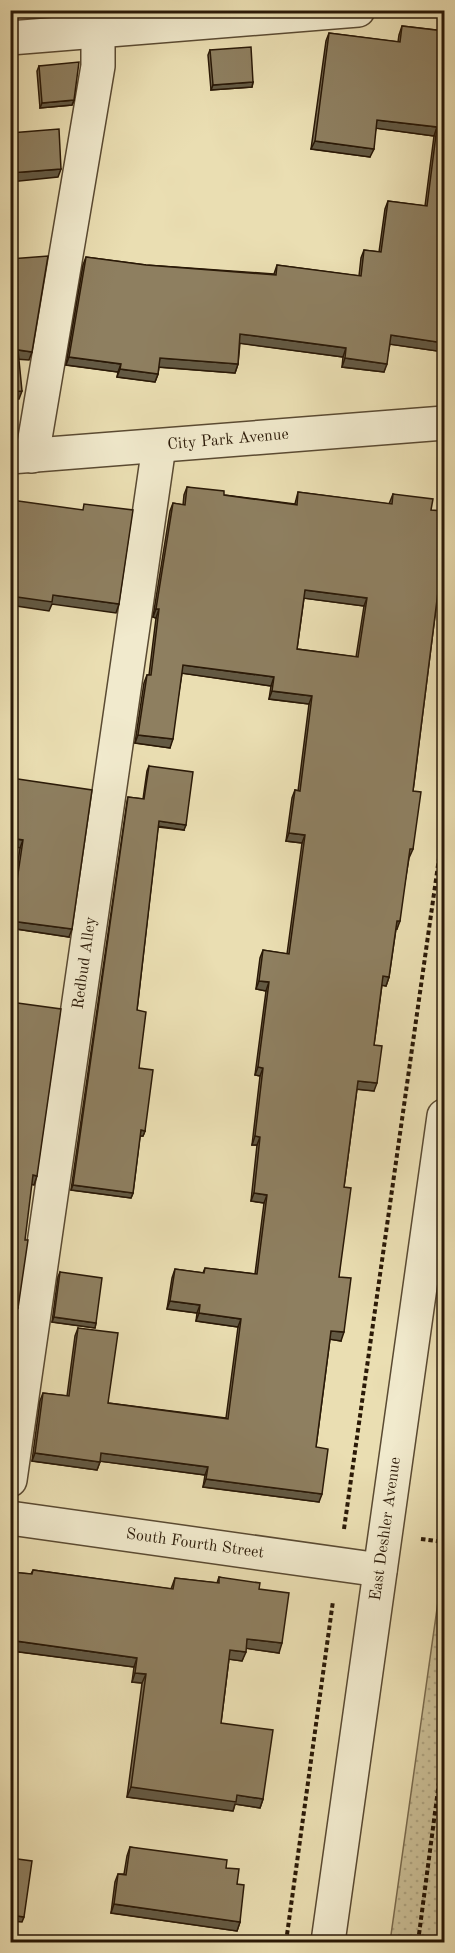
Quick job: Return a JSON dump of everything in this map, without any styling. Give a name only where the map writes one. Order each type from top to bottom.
[{"type":"street","points":[[30,28],[98,31],[358,10]]},
{"type":"street","points":[[21,457],[98,66],[98,31]]},
{"type":"street","name":"City Park Avenue","points":[[21,457],[444,423]]},
{"type":"street","name":"Redbud Alley","points":[[10,1480],[159,446]]},
{"type":"street","name":"East Deshler Avenue","points":[[328,1942],[444,1116]]},
{"type":"street","name":"South Fourth Street","points":[[10,1518],[380,1570]]},
{"type":"path","points":[[286,1942],[444,823]]},
{"type":"path","points":[[418,1942],[444,1744]]},
{"type":"shaded area","points":[[444,1559],[444,1942],[390,1942]]},
{"type":"building","points":[[402,26],[444,31],[444,343],[391,335],[387,364],[345,358],[346,348],[240,334],[238,364],[160,358],[158,374],[120,369],[121,364],[69,357],[86,257],[146,265],[276,275],[277,265],[361,276],[364,250],[381,252],[388,201],[427,206],[437,127],[377,120],[374,149],[315,141],[329,33],[400,42]]},
{"type":"building","points":[[251,47],[253,82],[213,85],[210,50]]},
{"type":"building","points":[[79,62],[74,100],[42,103],[39,66]]},
{"type":"building","points":[[59,129],[61,169],[10,173],[10,133]]},
{"type":"building","points":[[48,256],[32,352],[18,350],[22,391],[10,392],[10,259]]},
{"type":"building","points":[[187,487],[224,491],[224,495],[297,505],[298,492],[392,504],[393,494],[433,499],[431,510],[444,511],[444,585],[439,584],[413,791],[421,792],[413,849],[410,849],[389,977],[383,976],[374,1045],[382,1046],[377,1083],[358,1081],[344,1187],[351,1188],[339,1277],[351,1278],[344,1332],[331,1331],[316,1447],[328,1449],[322,1494],[206,1479],[208,1467],[101,1453],[100,1462],[35,1453],[43,1393],[69,1396],[78,1328],[118,1333],[108,1403],[228,1419],[241,1319],[199,1313],[200,1305],[170,1301],[175,1269],[204,1273],[205,1268],[257,1274],[267,1195],[254,1193],[260,1137],[255,1136],[263,1068],[258,1067],[269,982],[259,981],[263,950],[289,954],[305,835],[289,833],[295,790],[300,791],[312,696],[272,691],[274,677],[183,665],[173,739],[138,735],[147,675],[151,675],[159,609],[156,609],[173,503],[185,505]],"holes":[[[305,590],[367,598],[358,657],[297,649]]]},
{"type":"building","points":[[11,500],[83,510],[84,504],[133,510],[119,604],[53,595],[52,602],[10,596]]},
{"type":"building","points":[[149,766],[193,772],[186,825],[159,821],[137,1010],[146,1012],[139,1068],[153,1070],[145,1131],[141,1130],[133,1193],[73,1185],[128,797],[144,799]]},
{"type":"building","points":[[11,778],[92,790],[72,929],[11,921],[23,840],[10,838]]},
{"type":"building","points":[[10,1002],[61,1009],[37,1176],[33,1175],[25,1240],[28,1240],[18,1308],[14,1308],[10,1339]]},
{"type":"building","points":[[60,1272],[102,1278],[96,1323],[54,1317]]},
{"type":"building","points":[[33,1570],[173,1589],[175,1578],[219,1583],[219,1577],[260,1583],[259,1589],[289,1593],[282,1643],[247,1639],[246,1652],[230,1650],[221,1723],[273,1730],[263,1799],[237,1795],[236,1802],[131,1787],[146,1674],[135,1673],[137,1658],[16,1641],[16,1636],[10,1636],[10,1572],[32,1574]]},
{"type":"building","points":[[130,1847],[227,1860],[226,1868],[239,1869],[237,1884],[244,1885],[240,1922],[114,1904],[118,1874],[126,1875]]},
{"type":"building","points":[[10,1858],[32,1861],[24,1917],[10,1915]]}]
